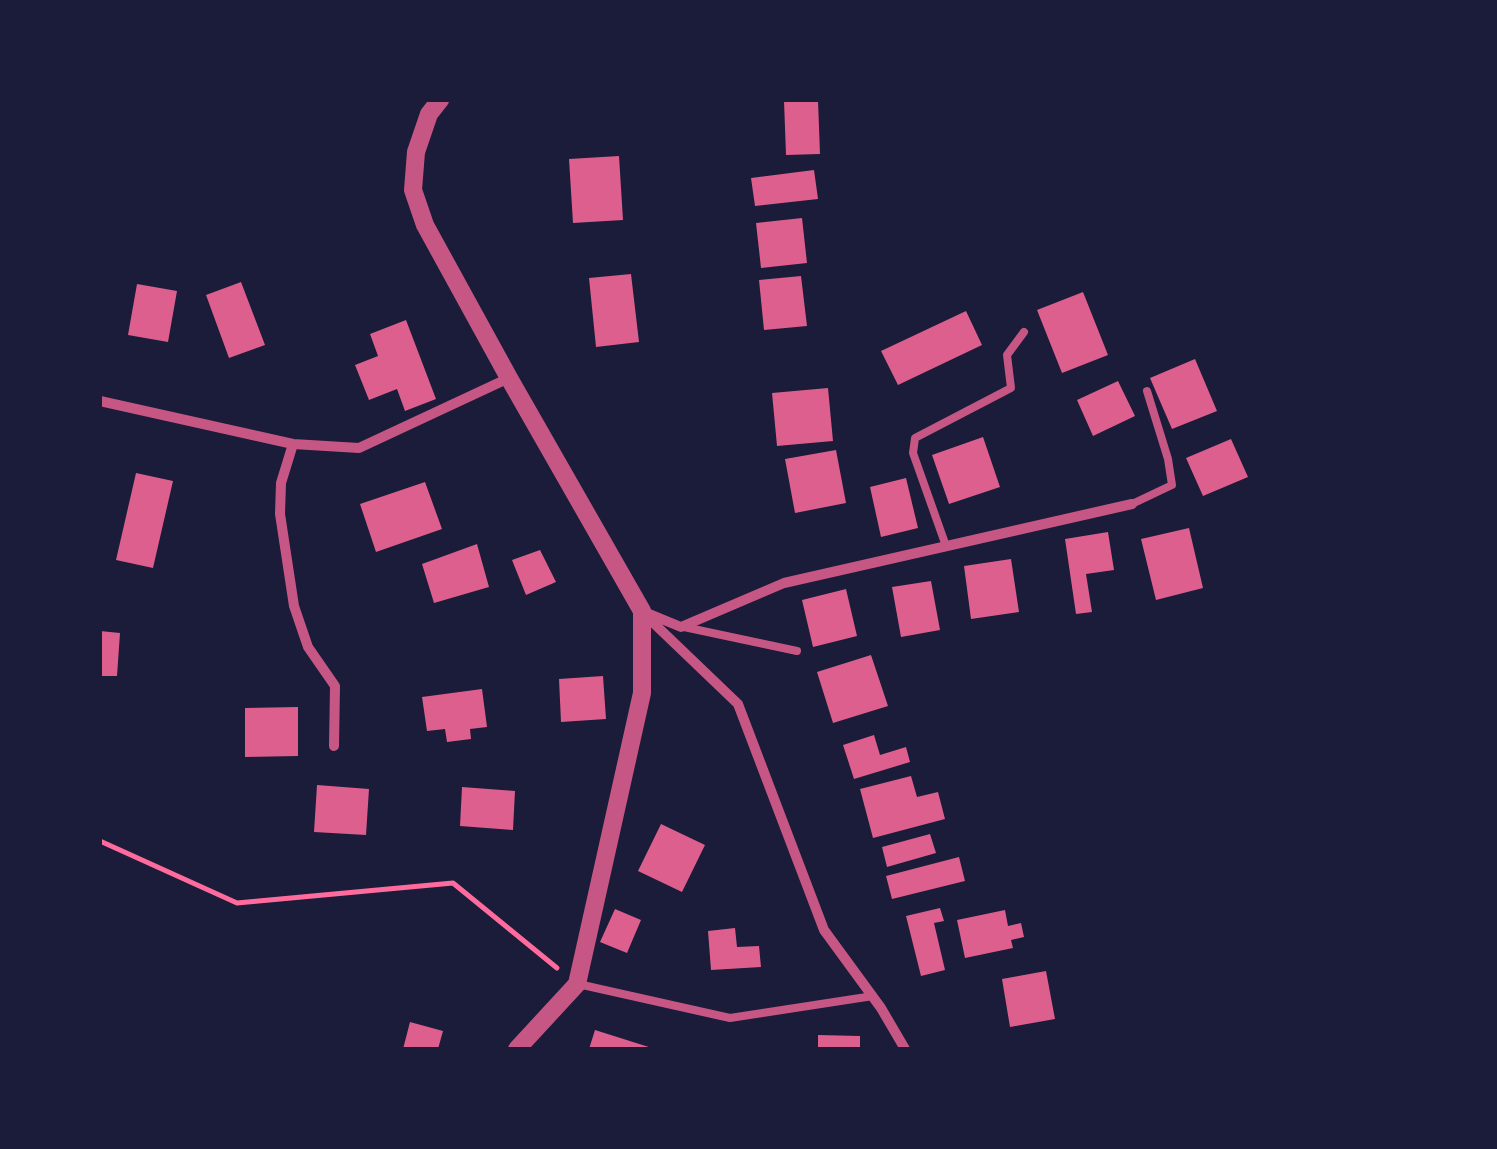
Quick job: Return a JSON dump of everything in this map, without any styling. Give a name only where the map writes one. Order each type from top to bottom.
[{"type":"street","points":[[440,100],[428,114],[416,152],[414,190],[426,225],[508,378],[642,611],[738,704],[824,930],[873,996],[905,1049]]},
{"type":"street","points":[[100,400],[292,444],[359,448],[508,378]]},
{"type":"street","points":[[292,444],[281,483],[280,514],[294,606],[308,647],[336,686],[334,746]]},
{"type":"street","points":[[642,611],[681,626],[784,582],[1132,504]]},
{"type":"street","points":[[516,1049],[577,984],[642,693],[642,611]]},
{"type":"lane","points":[[946,546],[913,454],[915,438],[1011,388],[1007,355],[1024,332]]},
{"type":"lane","points":[[1132,504],[1172,485],[1147,391]]},
{"type":"lane","points":[[681,626],[797,651]]},
{"type":"lane","points":[[577,984],[730,1018],[873,996]]},
{"type":"path","points":[[100,840],[237,903],[453,883],[577,984]]},
{"type":"building","points":[[818,100],[820,154],[786,155],[784,101]]},
{"type":"building","points":[[619,156],[623,220],[573,223],[569,159]]},
{"type":"building","points":[[814,170],[818,199],[755,206],[751,178]]},
{"type":"building","points":[[802,218],[807,263],[761,268],[756,223]]},
{"type":"building","points":[[631,274],[639,342],[596,347],[589,278]]},
{"type":"building","points":[[801,276],[807,326],[764,330],[759,280]]},
{"type":"building","points":[[241,282],[265,345],[229,358],[206,295]]},
{"type":"building","points":[[137,284],[177,291],[168,342],[128,335]]},
{"type":"building","points":[[1083,292],[1108,355],[1062,373],[1037,310]]},
{"type":"building","points":[[966,311],[982,345],[898,385],[881,351]]},
{"type":"building","points":[[406,320],[436,399],[405,411],[397,389],[369,400],[355,365],[378,356],[370,334]]},
{"type":"building","points":[[1195,359],[1217,411],[1172,429],[1150,378]]},
{"type":"building","points":[[1118,381],[1135,416],[1093,436],[1077,400]]},
{"type":"building","points":[[828,388],[833,441],[777,446],[772,393]]},
{"type":"building","points":[[983,437],[1000,487],[949,504],[932,455]]},
{"type":"building","points":[[1231,439],[1248,477],[1203,496],[1186,458]]},
{"type":"building","points":[[836,450],[846,503],[795,513],[785,459]]},
{"type":"building","points":[[136,473],[173,481],[153,568],[116,560]]},
{"type":"building","points":[[906,478],[918,528],[881,537],[870,487]]},
{"type":"building","points":[[425,482],[442,529],[376,552],[360,504]]},
{"type":"building","points":[[1189,528],[1203,588],[1156,600],[1141,539]]},
{"type":"building","points":[[1108,532],[1114,570],[1086,574],[1092,612],[1076,614],[1065,539]]},
{"type":"building","points":[[477,544],[489,587],[434,603],[422,564]]},
{"type":"building","points":[[540,550],[556,582],[526,595],[512,560]]},
{"type":"building","points":[[1011,559],[1019,612],[971,619],[964,566]]},
{"type":"building","points":[[931,581],[940,630],[901,637],[892,587]]},
{"type":"building","points":[[846,589],[857,636],[813,647],[802,600]]},
{"type":"building","points":[[100,631],[120,633],[117,676],[100,676]]},
{"type":"building","points":[[871,655],[888,706],[833,723],[817,672]]},
{"type":"building","points":[[603,676],[606,719],[561,722],[559,679]]},
{"type":"building","points":[[482,689],[487,727],[470,729],[471,739],[447,742],[445,729],[427,731],[422,697]]},
{"type":"building","points":[[298,707],[298,756],[245,757],[245,708]]},
{"type":"building","points":[[874,735],[880,755],[906,747],[910,762],[854,779],[843,745]]},
{"type":"building","points":[[911,776],[917,797],[938,792],[945,819],[873,838],[860,789]]},
{"type":"building","points":[[317,785],[369,789],[366,835],[314,832]]},
{"type":"building","points":[[462,787],[515,791],[513,830],[460,826]]},
{"type":"building","points":[[661,824],[705,845],[682,892],[638,871]]},
{"type":"building","points":[[930,834],[936,853],[887,867],[882,847]]},
{"type":"building","points":[[959,857],[965,881],[892,899],[886,876]]},
{"type":"building","points":[[940,908],[944,921],[934,923],[945,970],[921,976],[906,916]]},
{"type":"building","points":[[615,909],[641,920],[627,953],[600,942]]},
{"type":"building","points":[[1005,910],[1008,926],[1021,923],[1024,937],[1011,940],[1013,948],[965,958],[957,920]]},
{"type":"building","points":[[735,928],[737,947],[759,946],[761,967],[711,970],[708,931]]},
{"type":"building","points":[[1046,971],[1055,1019],[1010,1027],[1002,979]]},
{"type":"building","points":[[410,1022],[443,1031],[438,1049],[403,1049]]},
{"type":"building","points":[[595,1030],[652,1048],[652,1049],[589,1049]]},
{"type":"building","points":[[818,1035],[860,1036],[860,1049],[818,1049]]}]
